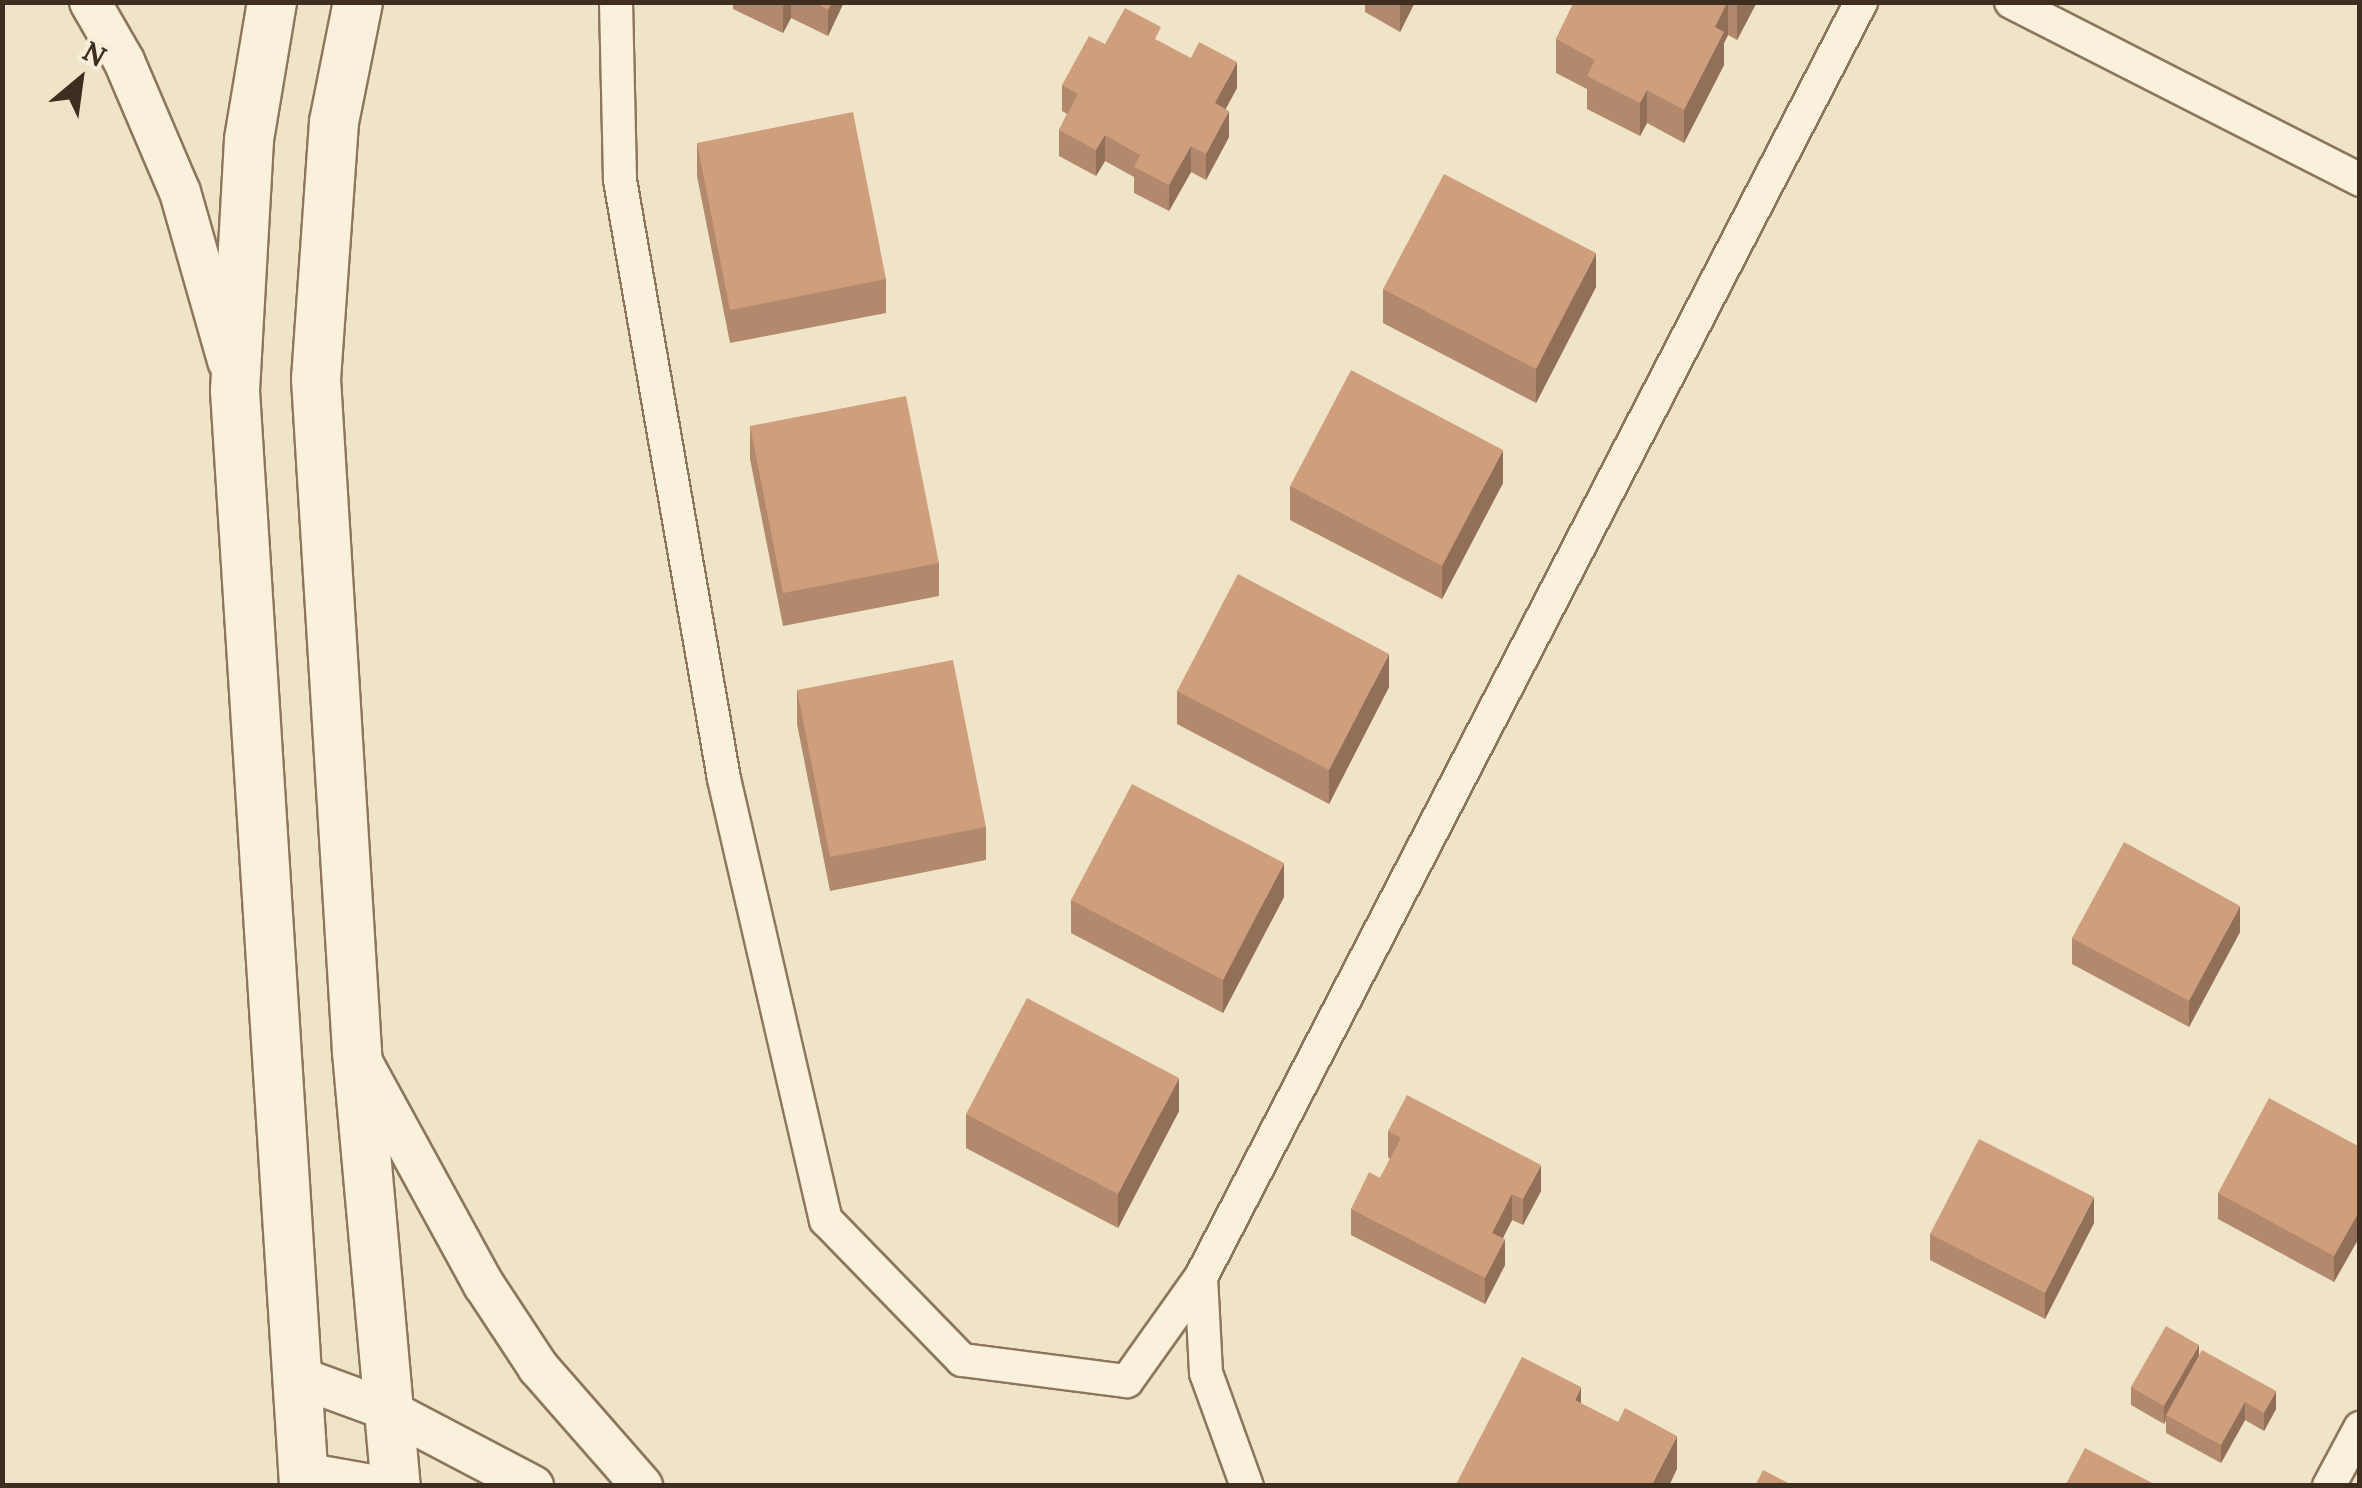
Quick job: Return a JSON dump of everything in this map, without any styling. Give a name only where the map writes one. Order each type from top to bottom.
[{"type":"main road","points":[[272,2],[248,158],[235,391],[304,1479]]},
{"type":"main road","points":[[358,2],[334,122],[316,378],[356,1052],[396,1486]]},
{"type":"street","points":[[90,2],[124,61],[180,192],[235,391]]},
{"type":"street","points":[[616,2],[626,218],[724,779],[826,1220],[962,1360],[1127,1381],[1200,1277],[1861,2]]},
{"type":"street","points":[[2011,2],[2360,180]]},
{"type":"street","points":[[356,1052],[484,1286],[538,1367],[642,1486]]},
{"type":"street","points":[[1200,1277],[1206,1374],[1247,1486]]},
{"type":"street","points":[[298,1377],[388,1410],[533,1486]]},
{"type":"street","points":[[2330,1486],[2360,1428]]},
{"type":"street","points":[[304,1479],[378,1486]]},
{"type":"building","points":[[814,2],[832,2],[828,10]]},
{"type":"building","points":[[1574,2],[1727,2],[1715,27],[1724,32],[1684,110],[1647,90],[1640,103],[1587,76],[1595,60],[1556,39]]},
{"type":"building","points":[[1125,8],[1161,27],[1155,39],[1191,58],[1199,42],[1237,62],[1215,103],[1229,111],[1206,154],[1191,146],[1169,185],[1134,167],[1140,155],[1105,135],[1096,150],[1059,130],[1078,94],[1062,85],[1089,36],[1105,44]]},
{"type":"building","points":[[853,112],[886,279],[730,310],[697,143]]},
{"type":"building","points":[[1444,174],[1596,253],[1536,369],[1383,289]]},
{"type":"building","points":[[1351,370],[1503,450],[1442,566],[1290,486]]},
{"type":"building","points":[[906,396],[939,563],[783,593],[750,426]]},
{"type":"building","points":[[1238,574],[1389,654],[1329,770],[1177,691]]},
{"type":"building","points":[[953,660],[986,827],[830,857],[797,690]]},
{"type":"building","points":[[1132,784],[1284,863],[1223,980],[1071,900]]},
{"type":"building","points":[[2124,842],[2240,906],[2189,1001],[2072,938]]},
{"type":"building","points":[[1027,998],[1179,1078],[1118,1194],[966,1114]]},
{"type":"building","points":[[1407,1095],[1541,1165],[1523,1199],[1512,1194],[1492,1233],[1505,1239],[1485,1278],[1351,1209],[1369,1172],[1380,1178],[1401,1138],[1388,1131]]},
{"type":"building","points":[[2269,1098],[2360,1147],[2360,1210],[2334,1256],[2218,1193]]},
{"type":"building","points":[[1979,1139],[2094,1197],[2045,1293],[1930,1234]]},
{"type":"building","points":[[2166,1326],[2199,1345],[2164,1406],[2131,1387]]},
{"type":"building","points":[[2202,1350],[2276,1391],[2264,1413],[2245,1402],[2221,1445],[2166,1415]]},
{"type":"building","points":[[1522,1357],[1581,1387],[1575,1400],[1618,1422],[1625,1408],[1677,1436],[1651,1486],[1455,1486]]},
{"type":"building","points":[[2085,1448],[2158,1486],[2068,1486]]},
{"type":"building","points":[[1763,1470],[1794,1486],[1755,1486]]}]
